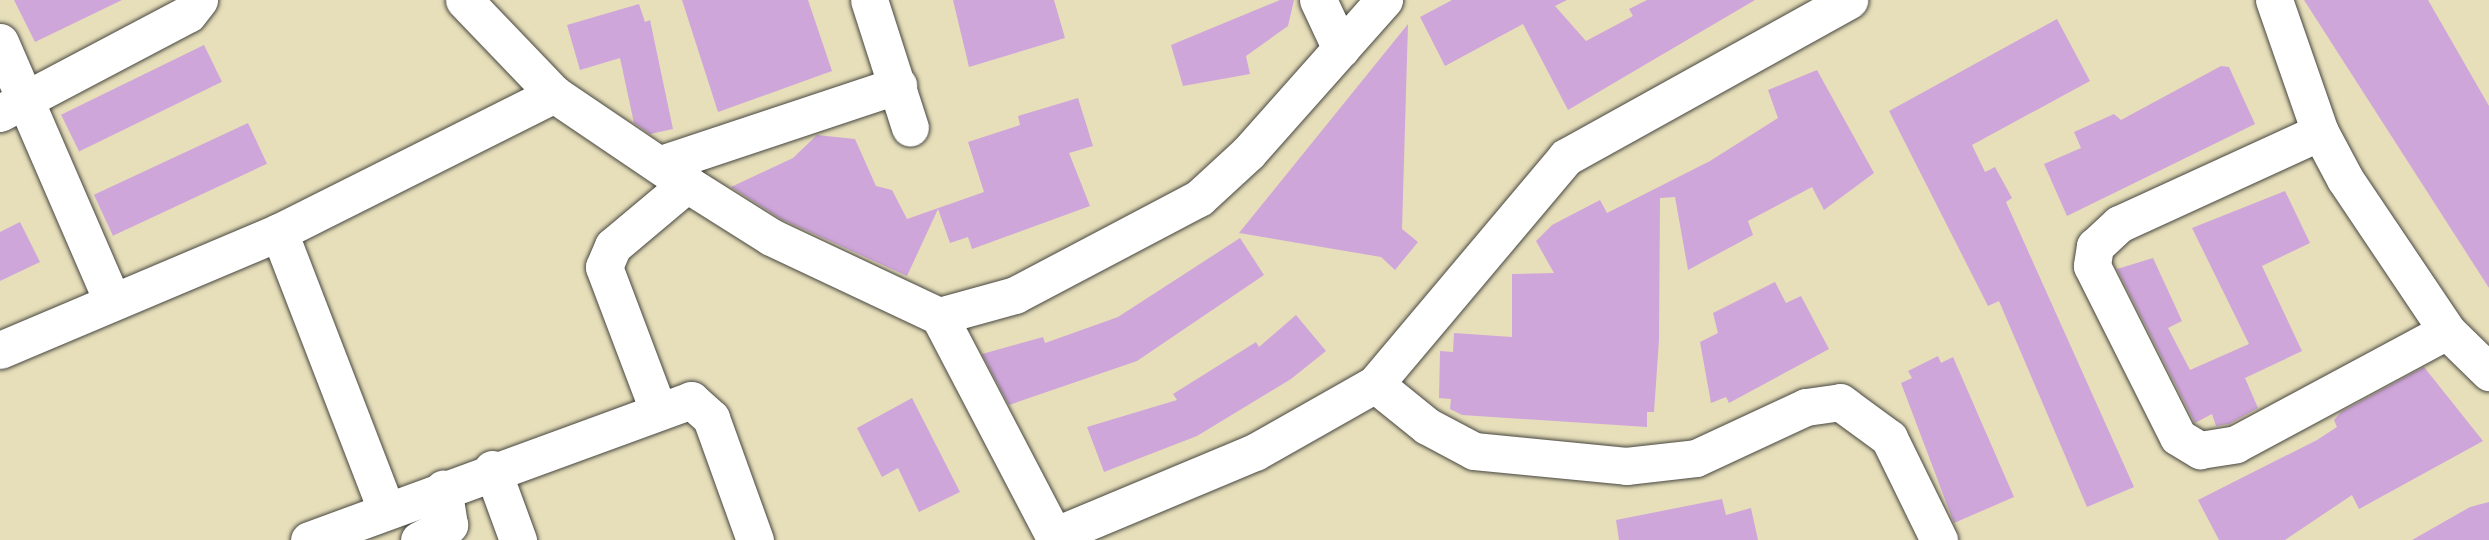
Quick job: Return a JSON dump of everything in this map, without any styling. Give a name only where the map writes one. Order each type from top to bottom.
[{"type":"street","points":[[13,107],[188,14],[199,0]]},
{"type":"street","points":[[1318,0],[1341,49]]},
{"type":"street","points":[[939,316],[1016,295],[1199,198],[1384,0]]},
{"type":"street","points":[[472,2],[554,94],[771,237],[939,316],[1055,538],[1243,458],[1375,384],[1566,157],[1849,0]]},
{"type":"street","points":[[2274,0],[2320,132],[2376,233],[2447,331],[2489,372]]},
{"type":"street","points":[[873,1],[910,128]]},
{"type":"street","points":[[0,42],[13,107],[111,299]]},
{"type":"street","points":[[658,410],[604,267],[613,246],[674,174],[898,85]]},
{"type":"street","points":[[0,350],[111,299],[279,232],[554,94]]},
{"type":"street","points":[[2320,132],[2119,224],[2095,246],[2092,265],[2179,437],[2200,450],[2236,444],[2447,331]]},
{"type":"street","points":[[279,232],[386,509]]},
{"type":"street","points":[[1375,384],[1427,426],[1474,451],[1626,466],[1696,458],[1806,407],[1840,402],[1889,438],[1939,540]]},
{"type":"street","points":[[309,540],[492,469],[682,401],[702,405],[755,540]]},
{"type":"street","points":[[492,469],[518,540]]},
{"type":"street","points":[[418,540],[449,525],[443,488]]},
{"type":"building","points":[[14,0],[122,0],[35,42]]},
{"type":"building","points":[[682,0],[808,0],[832,71],[718,112]]},
{"type":"building","points":[[953,0],[1054,0],[1065,38],[969,67]]},
{"type":"building","points":[[1280,0],[1294,0],[1288,26],[1246,56],[1250,74],[1183,86],[1171,45]]},
{"type":"building","points":[[1452,0],[1567,0],[1555,6],[1586,41],[1633,16],[1629,9],[1647,0],[1755,0],[1568,110],[1523,24],[1445,66],[1420,17]]},
{"type":"building","points":[[2304,0],[2428,0],[2489,106],[2489,288]]},
{"type":"building","points":[[639,4],[645,22],[650,20],[673,129],[650,134],[634,123],[620,58],[580,70],[567,25]]},
{"type":"building","points":[[2057,19],[2090,81],[1972,145],[1985,172],[1995,167],[2012,198],[2006,202],[2134,487],[2087,507],[1999,301],[1988,306],[1889,111]]},
{"type":"building","points":[[1408,24],[1402,229],[1418,242],[1395,270],[1381,257],[1239,233]]},
{"type":"building","points":[[204,45],[222,82],[79,152],[61,115]]},
{"type":"building","points":[[2221,66],[2229,67],[2255,124],[2067,216],[2044,164],[2081,148],[2074,132],[2114,114],[2121,120]]},
{"type":"building","points":[[1817,70],[1874,173],[1824,210],[1812,187],[1748,221],[1753,235],[1688,270],[1675,197],[1660,198],[1659,340],[1654,412],[1647,412],[1647,427],[1462,415],[1450,409],[1451,399],[1439,398],[1440,351],[1453,352],[1454,333],[1512,337],[1512,274],[1554,273],[1536,241],[1552,225],[1600,200],[1607,213],[1710,161],[1778,118],[1768,90]]},
{"type":"building","points":[[1078,98],[1093,146],[1069,153],[1090,206],[972,249],[968,237],[950,243],[938,209],[907,276],[781,219],[731,187],[793,158],[817,135],[855,139],[876,186],[892,190],[907,219],[984,192],[968,142],[1020,125],[1018,116]]},
{"type":"building","points":[[248,123],[267,164],[113,236],[94,195]]},
{"type":"building","points":[[2285,191],[2310,243],[2262,266],[2302,351],[2245,378],[2258,408],[2229,424],[2216,426],[2212,414],[2195,423],[2117,269],[2153,258],[2182,321],[2168,328],[2190,370],[2249,344],[2192,228]]},
{"type":"building","points":[[20,222],[40,262],[0,281],[0,232]]},
{"type":"building","points":[[1240,238],[1264,275],[1137,361],[1009,405],[982,354],[1043,337],[1045,343],[1118,317]]},
{"type":"building","points":[[1775,282],[1786,303],[1801,296],[1829,349],[1729,403],[1726,397],[1711,403],[1700,342],[1718,333],[1713,313]]},
{"type":"building","points":[[1296,315],[1326,351],[1291,379],[1197,436],[1104,472],[1087,427],[1177,400],[1173,394],[1256,342],[1259,347]]},
{"type":"building","points":[[1938,356],[1941,363],[1953,357],[2014,497],[1954,523],[1901,383],[1912,378],[1908,371]]},
{"type":"building","points":[[2424,367],[2483,441],[2359,509],[2352,495],[2285,540],[2219,540],[2198,500],[2317,440],[2337,427],[2334,420],[2341,412]]},
{"type":"building","points":[[912,398],[960,492],[919,512],[898,468],[882,477],[857,428]]},
{"type":"building","points":[[1722,499],[1726,515],[1751,508],[1758,540],[1619,540],[1616,520]]},
{"type":"building","points":[[2489,502],[2489,540],[2412,540],[2470,507]]}]
